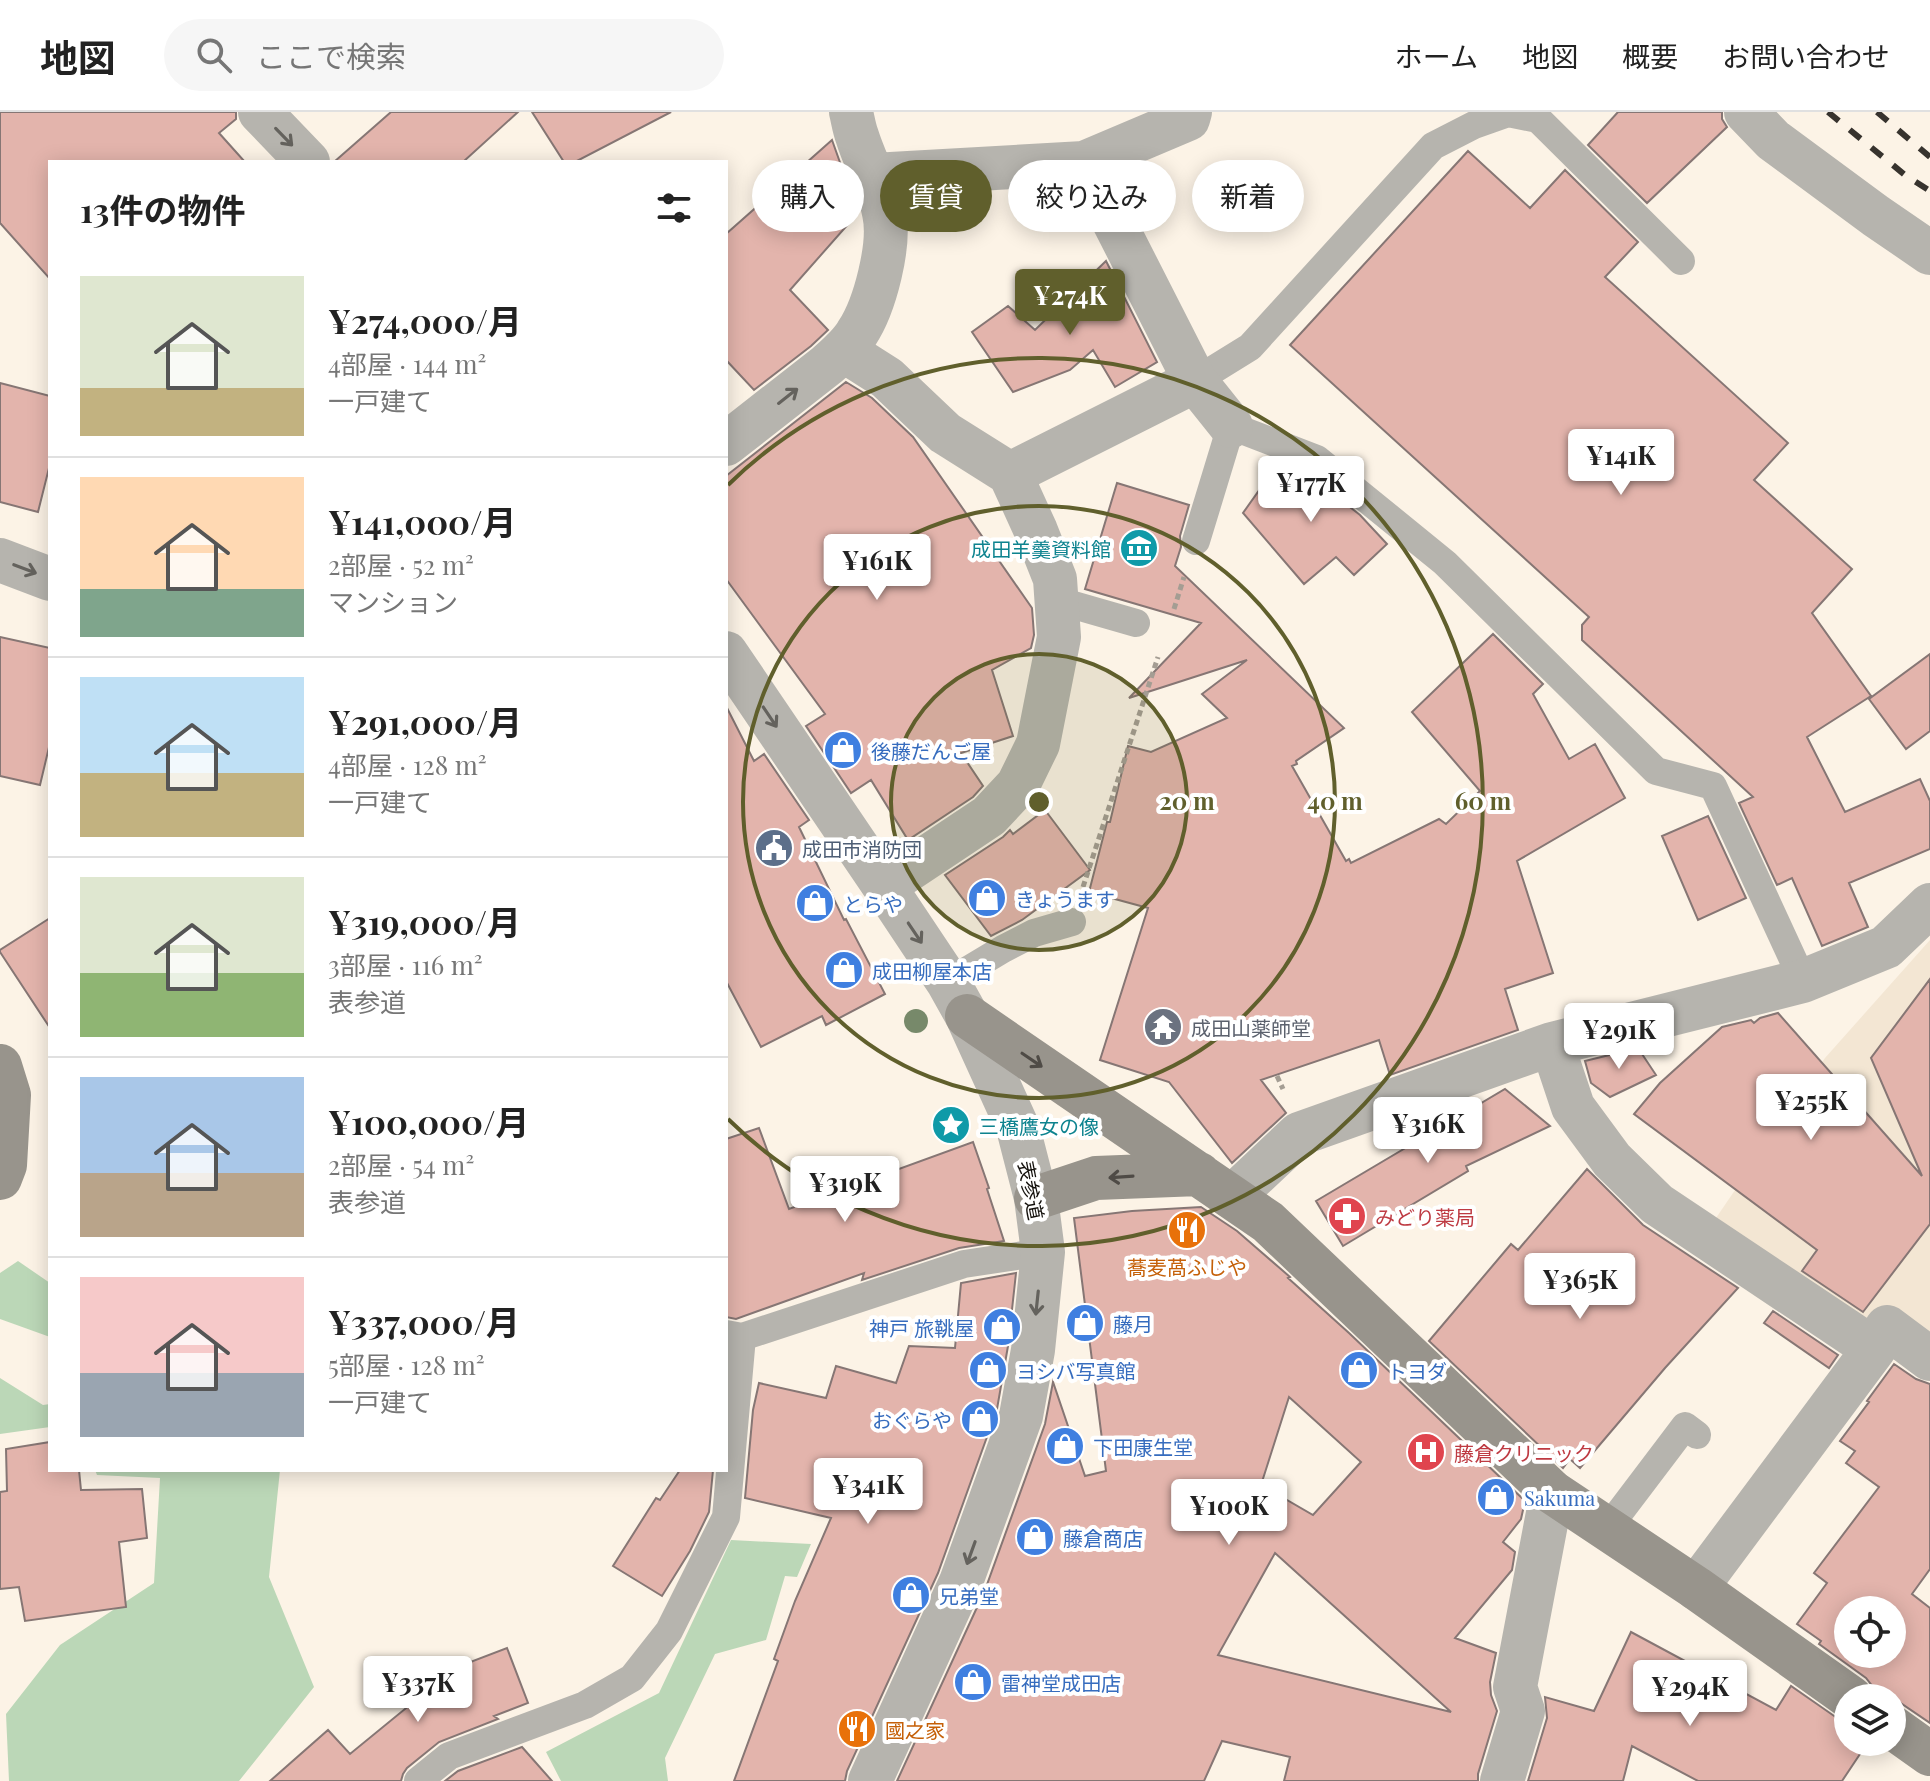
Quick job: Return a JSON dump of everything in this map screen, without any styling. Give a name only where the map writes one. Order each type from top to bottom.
[{"type":"street","points":[[260,112],[306,160]]},
{"type":"street","points":[[728,442],[843,350],[858,333],[875,294],[884,251],[885,216],[851,112]]},
{"type":"street","points":[[1091,160],[1188,119],[1190,112]]},
{"type":"street","points":[[1746,112],[1773,140],[1930,253]]},
{"type":"street","points":[[873,175],[1008,167]]},
{"type":"street","points":[[1119,232],[1195,381],[1231,426]]},
{"type":"street","points":[[843,350],[887,378],[945,433],[1010,474],[1055,579],[1059,637],[1038,744],[1018,785],[989,816],[884,886]]},
{"type":"street","points":[[1010,474],[1195,381]]},
{"type":"street","points":[[0,560],[48,578]]},
{"type":"street","name":"表参道","points":[[728,656],[958,999],[1018,1128],[1036,1198],[1043,1252],[1033,1350],[1021,1416],[961,1582],[870,1781]]},
{"type":"street","points":[[1036,1198],[1096,1178],[1215,1186],[1299,1134],[1552,1044],[1803,981],[1886,947],[1930,905]]},
{"type":"street","points":[[958,999],[1268,1222],[1552,1492],[1696,1588],[1834,1686]]},
{"type":"street","points":[[1552,1044],[1573,1107],[1612,1160],[1657,1204],[1874,1349]]},
{"type":"street","points":[[0,1066],[9,1095],[5,1165],[0,1178]]},
{"type":"street","points":[[1696,1588],[1874,1349],[1887,1327],[1930,1359]]},
{"type":"street","points":[[1502,1781],[1523,1711],[1515,1687],[1552,1492]]},
{"type":"street","points":[[1906,1737],[1930,1754]]},
{"type":"lane","points":[[1195,381],[1250,347],[1433,146],[1474,125],[1508,113],[1538,119],[1681,261]]},
{"type":"lane","points":[[1196,541],[1231,426],[1317,459],[1445,563],[1656,771],[1713,786],[1803,981]]},
{"type":"lane","points":[[1056,600],[1136,623]]},
{"type":"lane","points":[[958,999],[1003,949],[1034,933],[1072,922]]},
{"type":"lane","points":[[728,1472],[734,1335],[964,1264],[1043,1252]]},
{"type":"lane","points":[[1607,1529],[1685,1426],[1697,1435]]},
{"type":"lane","points":[[418,1781],[449,1756],[585,1705],[632,1678],[669,1631],[726,1517],[728,1472]]},
{"type":"path","points":[[1172,614],[1196,541]]},
{"type":"path","points":[[1072,922],[1163,644]]},
{"type":"shaded area","points":[[1930,940],[1930,1364],[1716,1218],[1825,1058]]},
{"type":"green space","points":[[18,1261],[48,1282],[48,1336],[0,1319],[0,1273]]},
{"type":"green space","points":[[0,1378],[43,1405],[48,1404],[48,1427],[0,1434]]},
{"type":"green space","points":[[96,1472],[280,1472],[269,1577],[314,1687],[239,1781],[9,1781],[6,1714],[60,1645],[154,1583],[160,1478],[97,1475]]},
{"type":"green space","points":[[731,1540],[811,1544],[797,1577],[785,1576],[766,1640],[715,1654],[665,1758],[668,1781],[561,1781],[546,1752],[659,1693]]},
{"type":"building","points":[[0,112],[236,112],[236,119],[219,133],[243,160],[48,160],[48,277],[0,223]]},
{"type":"building","points":[[391,112],[518,112],[465,160],[336,160]]},
{"type":"building","points":[[532,112],[671,112],[579,160],[563,160]]},
{"type":"building","points":[[1618,112],[1722,112],[1727,127],[1647,203],[1588,145]]},
{"type":"building","points":[[832,140],[839,160],[809,160]]},
{"type":"building","points":[[1468,151],[1530,208],[1565,170],[1638,242],[1605,277],[1788,443],[1754,480],[1852,569],[1812,613],[1871,696],[1807,737],[1845,812],[1920,779],[1930,801],[1930,849],[1849,883],[1868,927],[1822,946],[1792,878],[1777,885],[1739,803],[1753,797],[1582,640],[1582,625],[1589,617],[1290,345]]},
{"type":"building","points":[[752,211],[752,232],[841,232],[790,290],[828,330],[754,390],[728,362],[728,232]]},
{"type":"building","points":[[1106,261],[1157,362],[1115,387],[1093,350],[1070,370],[1013,392],[972,332],[1008,306],[1035,330]]},
{"type":"building","points":[[846,382],[872,398],[913,437],[1032,608],[1034,635],[1031,648],[992,670],[1013,736],[961,753],[983,786],[973,797],[908,840],[871,780],[851,793],[806,726],[825,714],[728,582],[728,474]]},
{"type":"building","points":[[0,383],[48,395],[48,472],[38,512],[0,502]]},
{"type":"building","points":[[1279,462],[1308,474],[1360,515],[1387,544],[1354,575],[1336,557],[1304,584],[1243,513]]},
{"type":"building","points":[[1117,483],[1189,505],[1175,566],[1344,728],[1292,766],[1346,861],[1349,859],[1351,863],[1439,819],[1446,824],[1480,791],[1412,712],[1493,634],[1543,684],[1533,694],[1569,759],[1595,744],[1625,798],[1517,861],[1553,973],[1505,989],[1518,1030],[1390,1075],[1379,1040],[1261,1080],[1286,1113],[1232,1163],[1169,1082],[1100,1060],[1148,908],[1089,892],[1128,746],[1151,752],[1227,718],[1202,694],[1247,660],[1129,698],[1201,623],[1085,589]]},
{"type":"building","points":[[0,637],[48,648],[48,751],[40,785],[0,776]]},
{"type":"building","points":[[1930,654],[1930,731],[1906,749],[1869,699]]},
{"type":"building","points":[[728,710],[754,761],[764,754],[809,820],[799,827],[844,920],[885,994],[826,1025],[822,1016],[761,1047],[728,985]]},
{"type":"building","points":[[1045,810],[1090,870],[1022,920],[991,936],[945,875],[1010,830],[1013,834]]},
{"type":"building","points":[[1708,816],[1746,898],[1698,920],[1662,836]]},
{"type":"building","points":[[48,919],[48,1025],[0,952]]},
{"type":"building","points":[[1930,979],[1930,1224],[1863,1312],[1802,1271],[1817,1250],[1634,1114],[1660,1083],[1722,1027],[1751,1020],[1754,1023],[1778,1013],[1922,1176],[1871,1058]]},
{"type":"building","points":[[1638,1048],[1656,1075],[1610,1097],[1591,1083],[1585,1061]]},
{"type":"building","points":[[1505,1089],[1550,1126],[1466,1166],[1468,1171],[1343,1246],[1316,1201]]},
{"type":"building","points":[[759,1128],[789,1209],[973,1142],[1004,1241],[959,1248],[862,1280],[864,1273],[736,1319],[728,1317],[728,1138]]},
{"type":"building","points":[[1587,1169],[1643,1225],[1738,1288],[1580,1468],[1570,1459],[1563,1468],[1429,1341],[1511,1244],[1518,1250]]},
{"type":"building","points":[[1201,1207],[1237,1231],[1290,1277],[1525,1501],[1521,1519],[1503,1542],[1515,1552],[1512,1570],[1455,1638],[1496,1653],[1490,1682],[1497,1711],[1478,1781],[1284,1781],[1290,1757],[1222,1741],[1204,1781],[897,1781],[985,1590],[1045,1424],[1053,1382],[1085,1476],[1106,1471],[1074,1218]],"holes":[[[1289,1397],[1361,1462],[1313,1515],[1261,1485]],[[1275,1553],[1451,1712],[1218,1655]]]},
{"type":"building","points":[[1016,1273],[997,1409],[938,1573],[845,1781],[734,1781],[778,1661],[774,1659],[795,1601],[831,1518],[745,1498],[753,1410],[759,1383],[826,1398],[836,1366],[896,1383],[909,1346],[955,1348],[961,1283]]},
{"type":"building","points":[[1773,1311],[1838,1355],[1829,1368],[1764,1323]]},
{"type":"building","points":[[1894,1364],[1916,1379],[1930,1384],[1930,1569],[1912,1594],[1930,1608],[1930,1723],[1906,1707],[1906,1684],[1871,1684],[1852,1668],[1906,1668],[1906,1596],[1834,1596],[1834,1655],[1797,1624],[1827,1583],[1814,1573],[1879,1487],[1846,1463],[1855,1451],[1840,1441]]},
{"type":"building","points":[[48,1442],[48,1472],[79,1472],[81,1490],[142,1489],[147,1538],[119,1542],[126,1607],[25,1621],[19,1587],[0,1589],[0,1492],[7,1491],[6,1449]]},
{"type":"building","points":[[679,1472],[713,1472],[709,1512],[690,1551],[662,1596],[613,1566],[656,1498],[660,1500]]},
{"type":"building","points":[[1631,1632],[1776,1710],[1791,1686],[1834,1716],[1834,1756],[1859,1756],[1842,1781],[1698,1781],[1632,1746],[1623,1781],[1528,1781],[1547,1718],[1545,1697],[1594,1711]]},
{"type":"building","points":[[507,1648],[528,1703],[494,1716],[498,1719],[439,1742],[407,1768],[401,1781],[270,1781],[328,1730],[350,1754],[416,1700],[410,1685]]},
{"type":"building","points":[[522,1747],[552,1781],[445,1781],[458,1771]]},
{"type":"railway","points":[[1828,112],[1905,175],[1930,191]]},
{"type":"railway","points":[[1877,112],[1930,157]]},
{"type":"place","name":"成田羊羹資料館","points":[[1139,548]]},
{"type":"place","name":"後藤だんご屋","points":[[843,750]]},
{"type":"place","name":"成田市消防団","points":[[774,848]]},
{"type":"place","name":"きょうます","points":[[987,898]]},
{"type":"place","name":"とらや","points":[[815,903]]},
{"type":"place","name":"成田柳屋本店","points":[[844,970]]},
{"type":"place","name":"成田山薬師堂","points":[[1163,1027]]},
{"type":"place","name":"三橋鷹女の像","points":[[951,1125]]},
{"type":"place","name":"みどり薬局","points":[[1347,1216]]},
{"type":"place","name":"蕎麦萵ふじや","points":[[1187,1230]]},
{"type":"place","name":"藤月","points":[[1085,1323]]},
{"type":"place","name":"神戸 旅鞉屋","points":[[1002,1327]]},
{"type":"place","name":"ヨシバ写真館","points":[[988,1370]]},
{"type":"place","name":"トヨダ","points":[[1359,1370]]},
{"type":"place","name":"おぐらや","points":[[980,1419]]},
{"type":"place","name":"下田康生堂","points":[[1065,1446]]},
{"type":"place","name":"藤倉クリニック","points":[[1426,1452]]},
{"type":"place","name":"Sakuma","points":[[1496,1497]]},
{"type":"place","name":"藤倉商店","points":[[1035,1537]]},
{"type":"place","name":"兄弟堂","points":[[911,1595]]},
{"type":"place","name":"雷神堂成田店","points":[[973,1682]]},
{"type":"place","name":"國之家","points":[[857,1729]]}]
